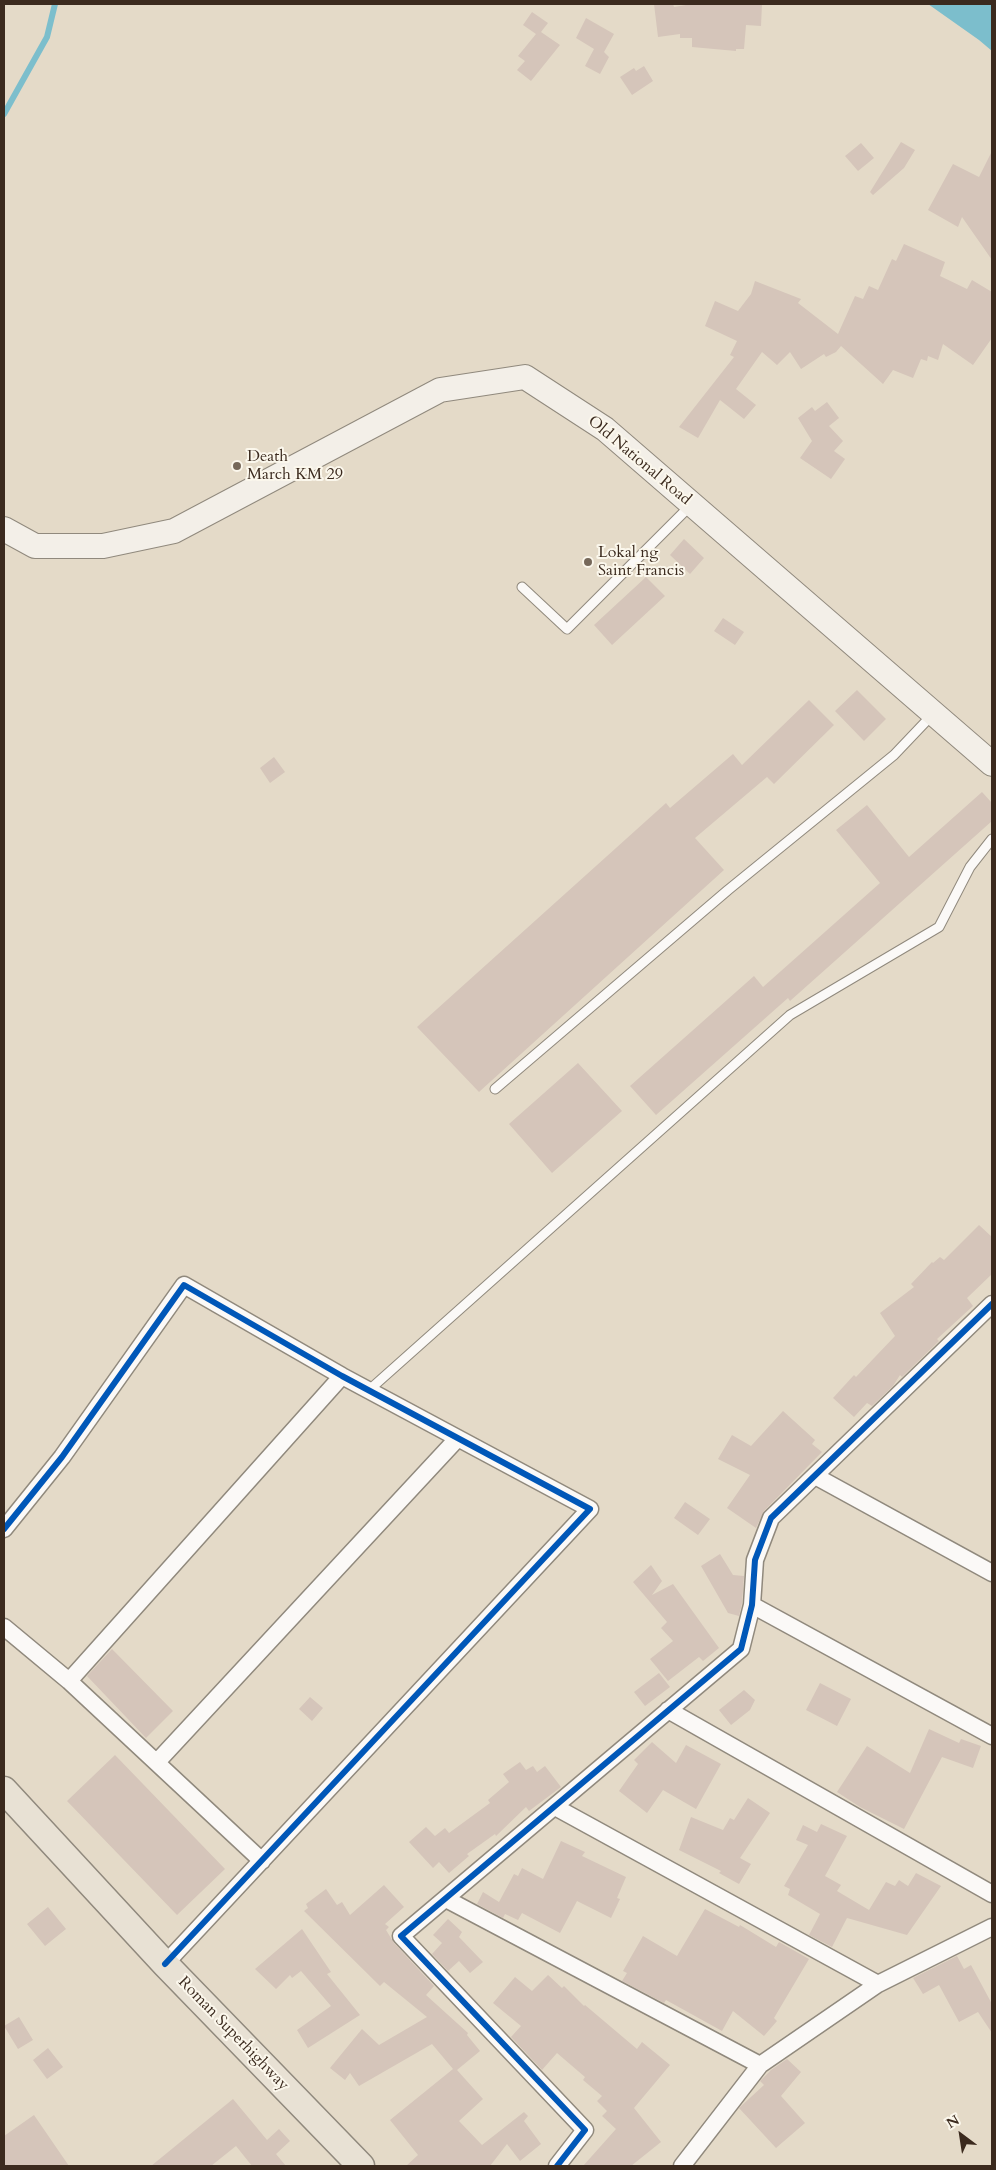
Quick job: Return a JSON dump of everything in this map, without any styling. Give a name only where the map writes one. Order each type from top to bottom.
[{"type":"main road","name":"Old National Road","points":[[4,529],[35,546],[103,546],[174,531],[440,390],[525,377],[605,429],[992,764]]},
{"type":"main road","name":"Roman Superhighway","points":[[4,1790],[165,1964],[361,2166]]},
{"type":"street","points":[[4,1529],[62,1457],[184,1285],[368,1391],[590,1509],[165,1964]]},
{"type":"street","points":[[556,2166],[585,2130],[401,1936],[741,1649],[752,1605],[755,1560],[771,1518],[992,1304]]},
{"type":"street","points":[[69,1681],[342,1376]]},
{"type":"street","points":[[157,1762],[457,1438]]},
{"type":"street","points":[[815,1476],[992,1573]]},
{"type":"street","points":[[752,1605],[992,1736]]},
{"type":"street","points":[[4,1627],[69,1681],[262,1861]]},
{"type":"street","points":[[668,1710],[992,1894]]},
{"type":"street","points":[[555,1807],[878,1984]]},
{"type":"street","points":[[446,1899],[760,2065]]},
{"type":"street","points":[[682,2166],[760,2065],[878,1984],[992,1927]]},
{"type":"lane","points":[[522,587],[567,629],[692,504]]},
{"type":"lane","points":[[495,1089],[720,896],[894,755],[934,714]]},
{"type":"lane","points":[[368,1391],[790,1014],[939,928],[970,867],[992,839]]},
{"type":"water","points":[[928,4],[992,4],[992,51],[979,40]]},
{"type":"building","points":[[654,4],[673,4],[674,7],[692,4],[762,4],[761,26],[746,25],[744,49],[736,49],[736,51],[692,47],[692,38],[680,38],[680,34],[658,37]]},
{"type":"building","points":[[532,12],[548,23],[541,32],[560,45],[531,81],[517,70],[525,61],[518,56],[536,34],[523,25]]},
{"type":"building","points":[[586,18],[614,34],[604,52],[609,57],[600,74],[585,66],[594,49],[576,38]]},
{"type":"building","points":[[644,66],[653,81],[632,95],[620,77],[634,68],[636,71]]},
{"type":"building","points":[[901,142],[915,150],[904,168],[873,195],[870,192]]},
{"type":"building","points":[[861,143],[874,158],[858,171],[845,156]]},
{"type":"building","points":[[992,151],[992,260],[962,217],[958,227],[928,210],[953,164],[979,177]]},
{"type":"building","points":[[904,244],[945,262],[940,276],[967,289],[972,280],[992,292],[992,338],[973,365],[943,344],[938,360],[928,356],[927,361],[921,359],[913,378],[893,370],[883,384],[841,346],[836,352],[826,357],[824,354],[801,369],[790,352],[777,365],[762,352],[736,389],[756,405],[744,419],[720,400],[698,438],[679,427],[734,357],[730,355],[737,341],[705,326],[715,301],[738,311],[751,294],[755,281],[801,299],[798,303],[838,334],[855,296],[863,299],[869,286],[878,290],[892,259],[896,261]]},
{"type":"building","points":[[827,402],[839,418],[829,426],[843,441],[834,451],[845,459],[831,479],[800,458],[812,441],[798,418],[812,407],[815,411]]},
{"type":"building","points":[[684,539],[704,558],[690,574],[670,555]]},
{"type":"building","points":[[646,577],[665,596],[612,645],[594,625]]},
{"type":"building","points":[[723,618],[744,632],[735,645],[714,631]]},
{"type":"building","points":[[857,690],[886,719],[864,741],[835,711]]},
{"type":"building","points":[[809,700],[834,725],[774,784],[767,777],[695,838],[724,870],[479,1092],[417,1027],[666,803],[670,808],[733,754],[742,765]]},
{"type":"building","points":[[274,757],[285,772],[270,783],[260,768]]},
{"type":"building","points":[[982,792],[992,803],[992,821],[790,1001],[788,998],[656,1115],[630,1086],[754,976],[763,987],[880,883],[836,830],[867,805],[909,857]]},
{"type":"building","points":[[578,1063],[622,1111],[552,1173],[509,1124]]},
{"type":"building","points":[[979,1225],[992,1237],[992,1274],[967,1298],[973,1306],[937,1339],[939,1341],[902,1377],[900,1375],[893,1386],[872,1406],[867,1403],[854,1417],[833,1398],[895,1336],[880,1313],[914,1287],[911,1284],[932,1262],[940,1257],[944,1260]]},
{"type":"building","points":[[783,1411],[815,1440],[812,1444],[822,1452],[764,1511],[756,1528],[727,1508],[750,1475],[718,1459],[732,1435],[751,1446]]},
{"type":"building","points":[[685,1502],[710,1519],[698,1535],[674,1518]]},
{"type":"building","points":[[720,1554],[733,1575],[744,1576],[739,1616],[728,1613],[701,1566]]},
{"type":"building","points":[[651,1565],[662,1581],[652,1595],[673,1584],[719,1648],[703,1661],[699,1657],[668,1681],[650,1659],[673,1641],[661,1628],[667,1622],[633,1582]]},
{"type":"building","points":[[112,1649],[173,1711],[146,1738],[87,1676]]},
{"type":"building","points":[[659,1673],[670,1687],[645,1706],[634,1692]]},
{"type":"building","points":[[820,1683],[851,1699],[837,1726],[806,1710]]},
{"type":"building","points":[[744,1690],[755,1700],[750,1710],[731,1725],[719,1710]]},
{"type":"building","points":[[310,1697],[323,1708],[312,1721],[299,1709]]},
{"type":"building","points":[[929,1729],[959,1743],[961,1739],[981,1746],[973,1768],[942,1757],[904,1829],[860,1807],[837,1792],[867,1746],[910,1773]]},
{"type":"building","points":[[652,1742],[676,1763],[686,1745],[721,1764],[696,1809],[663,1790],[647,1813],[619,1791],[638,1764],[634,1760]]},
{"type":"building","points":[[115,1755],[225,1869],[177,1915],[67,1801]]},
{"type":"building","points":[[520,1762],[526,1770],[533,1766],[537,1772],[545,1766],[561,1787],[529,1811],[526,1807],[496,1836],[495,1834],[467,1854],[469,1856],[449,1873],[439,1862],[433,1868],[409,1842],[426,1827],[435,1836],[445,1828],[449,1833],[490,1803],[488,1800],[509,1782],[503,1774]]},
{"type":"building","points":[[748,1798],[770,1813],[740,1858],[751,1864],[739,1884],[719,1873],[721,1871],[679,1850],[691,1817],[723,1830],[730,1818],[734,1820]]},
{"type":"building","points":[[821,1824],[847,1836],[825,1876],[841,1885],[837,1891],[869,1910],[886,1882],[895,1886],[899,1880],[908,1886],[916,1873],[941,1886],[907,1935],[847,1918],[832,1947],[809,1935],[820,1914],[788,1895],[790,1889],[784,1886],[808,1845],[796,1840],[803,1825],[817,1832]]},
{"type":"building","points":[[561,1841],[585,1852],[582,1856],[626,1877],[617,1898],[620,1899],[611,1918],[577,1901],[560,1933],[522,1913],[518,1920],[505,1914],[503,1918],[477,1904],[483,1892],[499,1902],[514,1874],[518,1876],[522,1868],[543,1879]]},
{"type":"building","points":[[384,1885],[404,1907],[385,1924],[389,1927],[386,1930],[394,1943],[434,1986],[426,1995],[468,2033],[467,2035],[480,2051],[457,2070],[483,2099],[459,2121],[482,2145],[524,2112],[528,2116],[524,2121],[541,2144],[520,2161],[507,2144],[490,2166],[406,2166],[418,2155],[390,2120],[453,2069],[432,2044],[359,2086],[350,2073],[345,2080],[330,2068],[362,2029],[379,2045],[427,2017],[384,1982],[380,1986],[304,1911],[308,1908],[306,1904],[326,1889],[337,1905],[342,1902],[350,1915]]},
{"type":"building","points":[[48,1907],[66,1929],[45,1946],[27,1924]]},
{"type":"building","points":[[705,1909],[739,1927],[740,1925],[776,1947],[779,1942],[809,1959],[774,2018],[777,2021],[764,2036],[733,2011],[722,2031],[666,2000],[664,2003],[622,1981],[627,1973],[623,1971],[643,1936],[677,1956]]},
{"type":"building","points":[[448,1919],[462,1932],[459,1937],[483,1962],[470,1973],[459,1961],[448,1971],[432,1954],[442,1943],[433,1935]]},
{"type":"building","points":[[302,1929],[331,1972],[327,1974],[360,2015],[308,2048],[297,2030],[331,2006],[301,1971],[292,1978],[290,1975],[276,1989],[255,1969]]},
{"type":"building","points":[[957,1956],[964,1969],[971,1965],[992,2004],[992,2033],[978,2012],[959,2022],[939,1985],[923,1994],[913,1978]]},
{"type":"building","points":[[548,1975],[562,1988],[564,1986],[584,2006],[637,2049],[642,2042],[670,2065],[634,2108],[661,2142],[631,2166],[583,2166],[616,2129],[602,2116],[607,2111],[597,2101],[602,2096],[583,2080],[585,2077],[557,2053],[542,2070],[511,2037],[521,2026],[493,2003],[515,1977],[532,1991]]},
{"type":"building","points":[[19,2017],[33,2040],[18,2049],[4,2026]]},
{"type":"building","points":[[48,2048],[63,2067],[47,2079],[33,2060]]},
{"type":"building","points":[[787,2059],[801,2072],[781,2096],[805,2123],[776,2148],[739,2108],[764,2085],[760,2081],[771,2070]]},
{"type":"building","points":[[233,2099],[267,2140],[279,2129],[290,2141],[276,2154],[286,2166],[252,2166],[236,2146],[211,2166],[151,2166]]},
{"type":"building","points":[[34,2115],[69,2166],[4,2166],[4,2136]]},
{"type":"waterway","points":[[4,114],[47,37],[55,4]]},
{"type":"cycle path","points":[[4,1529],[62,1457],[184,1285],[342,1376],[590,1509],[165,1964]]},
{"type":"cycle path","points":[[557,2166],[585,2130],[401,1936],[741,1649],[752,1605],[755,1560],[771,1518],[992,1304]]},
{"type":"place","name":"Death March KM 29","points":[[237,466]]},
{"type":"place","name":"Lokal ng Saint Francis","points":[[588,562]]}]
